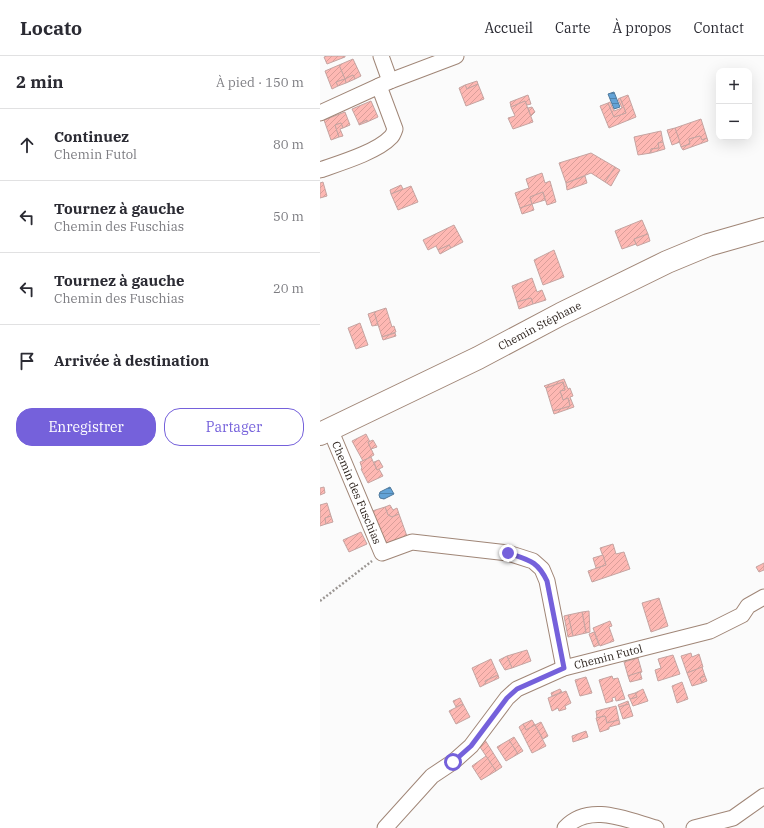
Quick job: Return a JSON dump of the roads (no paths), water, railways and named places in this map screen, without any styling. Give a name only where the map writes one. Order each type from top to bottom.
[{"type":"main road","name":"Chemin Stéphane","points":[[325,431],[478,358],[561,314],[667,262],[708,245],[764,229]]},
{"type":"street","points":[[320,170],[364,154],[392,137],[395,129],[385,84],[381,56]]},
{"type":"street","points":[[320,113],[385,84],[456,56]]},
{"type":"street","name":"Chemin des Fuschias","points":[[325,431],[382,553],[412,542],[508,553],[532,561],[542,569],[547,581],[564,668]]},
{"type":"street","name":"Chemin Futol","points":[[385,828],[432,776],[453,762],[471,746],[507,698],[517,689],[564,668],[710,631],[742,615],[748,606],[764,597]]},
{"type":"street","points":[[694,828],[733,818],[764,796]]},
{"type":"street","points":[[565,828],[572,821],[581,816],[595,814],[614,816],[656,828]]},
{"type":"water","points":[[614,92],[620,107],[614,109],[608,94]]},
{"type":"water","points":[[390,487],[394,494],[384,499],[380,498],[380,492]]}]
